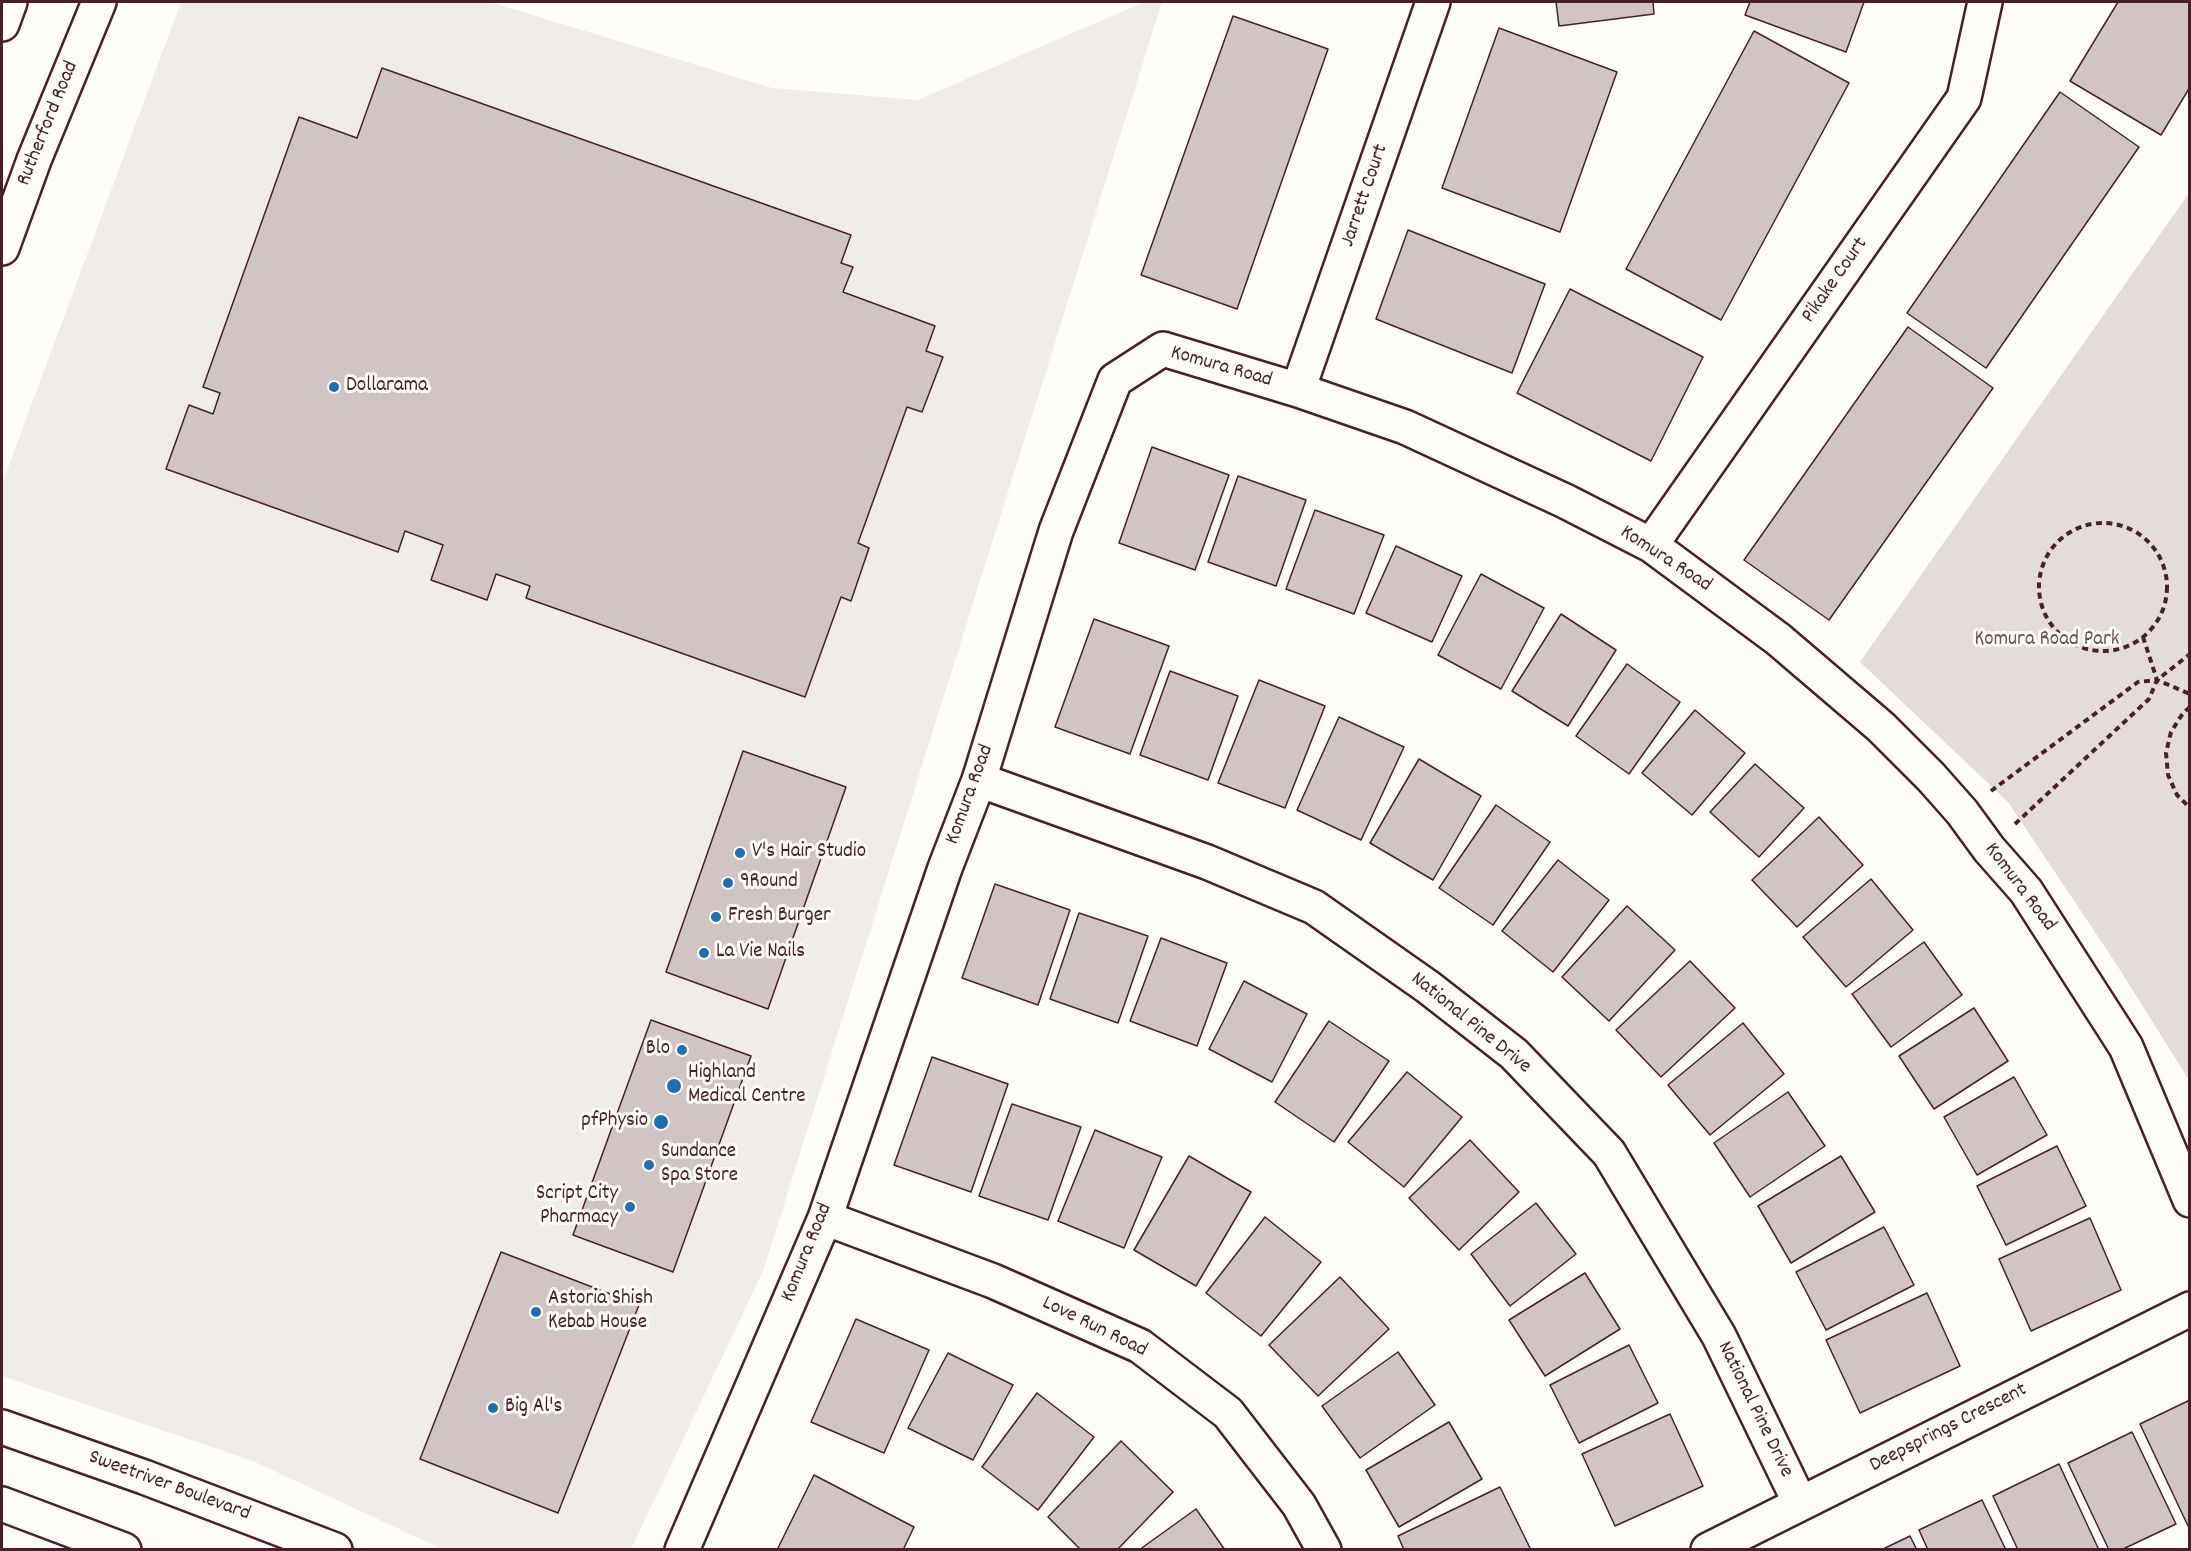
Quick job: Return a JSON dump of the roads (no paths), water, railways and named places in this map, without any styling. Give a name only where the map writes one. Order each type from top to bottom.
[{"type":"street","points":[[2,24],[10,2]]},
{"type":"street","name":"Rutherford Road","points":[[2,248],[34,160],[99,2]]},
{"type":"street","name":"Jarrett Court","points":[[1298,390],[1434,2]]},
{"type":"street","name":"Pikake Court","points":[[1651,545],[1965,98],[1985,2]]},
{"type":"street","name":"Komura Road","points":[[682,1550],[825,1218],[945,868],[979,780],[1056,531],[1115,380],[1163,349],[1298,390],[1405,427],[1565,501],[1651,545],[1778,639],[1881,727],[1962,812],[1989,849],[2026,891],[2126,1047],[2190,1200]]},
{"type":"street","name":"National Pine Drive","points":[[979,780],[1207,862],[1314,907],[1428,987],[1514,1054],[1609,1153],[1719,1336],[1800,1503]]},
{"type":"street","name":"Love Run Road","points":[[825,1218],[993,1281],[1140,1346],[1228,1413],[1299,1505],[1324,1550]]},
{"type":"street","name":"Deepsprings Crescent","points":[[1708,1550],[2190,1309]]},
{"type":"street","name":"Sweetriver Boulevard","points":[[2,1427],[144,1477],[335,1550]]},
{"type":"street","points":[[2,1504],[124,1550]]},
{"type":"place","name":"Dollarama","points":[[334,387]]},
{"type":"place","name":"V's Hair Studio","points":[[740,853]]},
{"type":"place","name":"9Round","points":[[728,883]]},
{"type":"place","name":"Fresh Burger","points":[[716,917]]},
{"type":"place","name":"La Vie Nails","points":[[704,953]]},
{"type":"place","name":"Blo","points":[[682,1050]]},
{"type":"place","name":"Highland Medical Centre","points":[[674,1086]]},
{"type":"place","name":"pfPhysio","points":[[661,1122]]},
{"type":"place","name":"Sundance Spa Store","points":[[649,1165]]},
{"type":"place","name":"Script City Pharmacy","points":[[630,1207]]},
{"type":"place","name":"Astoria Shish Kebab House","points":[[536,1312]]},
{"type":"place","name":"Big Al's","points":[[493,1408]]},
{"type":"park label","name":"Komura Road Park","points":[[2047,641]]}]
